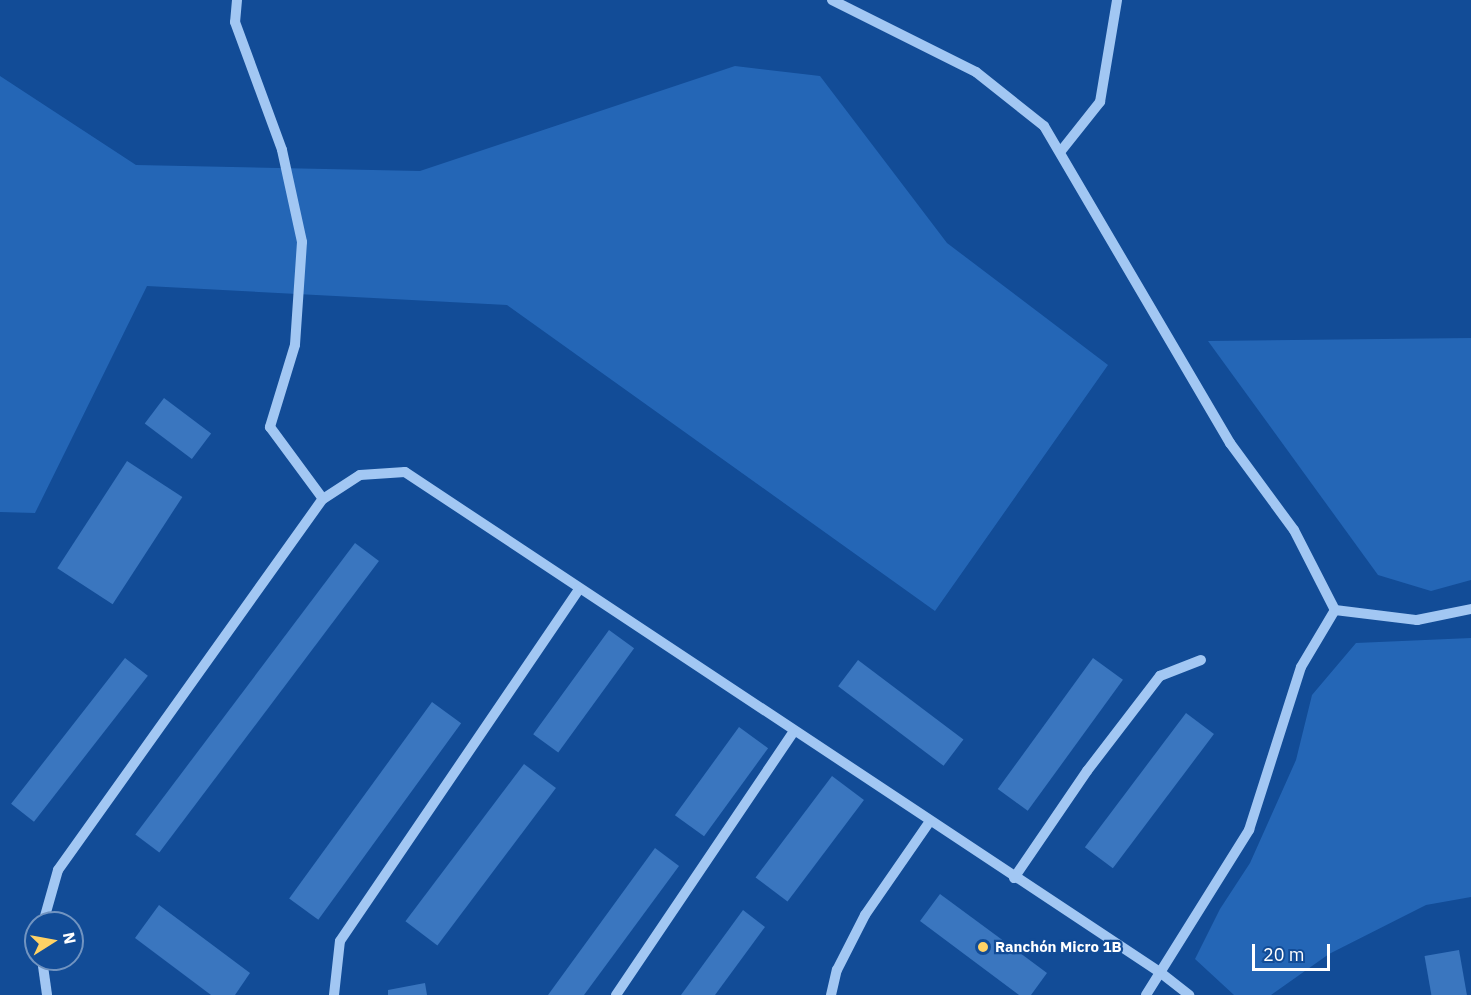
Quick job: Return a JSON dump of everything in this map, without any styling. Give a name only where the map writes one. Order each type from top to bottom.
[{"type":"street","points":[[237,0],[235,22],[282,150],[302,242],[295,345],[270,427],[323,499]]},
{"type":"street","points":[[832,0],[976,72],[1044,126],[1061,151],[1230,443],[1294,530],[1335,610]]},
{"type":"street","points":[[1061,151],[1100,102],[1117,0]]},
{"type":"street","points":[[46,911],[58,870],[323,499],[360,474],[405,472],[1014,878],[1161,972],[1189,995]]},
{"type":"street","points":[[334,995],[340,941],[579,589]]},
{"type":"street","points":[[1335,610],[1417,620],[1471,609]]},
{"type":"street","points":[[1146,995],[1249,830],[1301,667],[1335,610]]},
{"type":"street","points":[[1014,878],[1087,771],[1160,676],[1201,660]]},
{"type":"street","points":[[616,995],[794,731]]},
{"type":"street","points":[[831,995],[837,970],[864,915],[930,821]]},
{"type":"street","points":[[44,971],[47,995]]},
{"type":"shaded area","points":[[735,66],[820,76],[947,243],[1108,365],[935,611],[507,305],[147,286],[35,513],[0,512],[0,76],[136,165],[420,171]]},
{"type":"shaded area","points":[[1471,338],[1471,580],[1431,591],[1378,575],[1208,341]]},
{"type":"shaded area","points":[[1471,638],[1471,897],[1426,905],[1329,954],[1271,995],[1234,995],[1195,959],[1220,909],[1250,863],[1296,760],[1312,695],[1356,643]]},
{"type":"building","points":[[164,398],[211,434],[192,459],[145,424]]},
{"type":"building","points":[[127,461],[182,497],[113,604],[57,568]]},
{"type":"building","points":[[355,543],[379,561],[159,853],[135,835]]},
{"type":"building","points":[[609,630],[634,648],[558,753],[533,734]]},
{"type":"building","points":[[125,658],[148,676],[34,822],[11,804]]},
{"type":"building","points":[[1093,658],[1123,680],[1028,811],[998,789]]},
{"type":"building","points":[[858,660],[963,739],[944,766],[838,686]]},
{"type":"building","points":[[432,702],[461,723],[318,920],[289,899]]},
{"type":"building","points":[[1186,713],[1214,734],[1113,868],[1085,847]]},
{"type":"building","points":[[739,727],[768,748],[704,836],[675,815]]},
{"type":"building","points":[[524,764],[556,788],[437,945],[405,921]]},
{"type":"building","points":[[832,776],[864,800],[788,901],[756,877]]},
{"type":"building","points":[[655,848],[679,866],[584,995],[548,995]]},
{"type":"building","name":"Ranchón Micro 1B","points":[[940,894],[1047,973],[1031,995],[1019,995],[920,921]]},
{"type":"building","points":[[159,905],[250,973],[235,995],[211,995],[135,938]]},
{"type":"building","points":[[743,910],[765,927],[715,995],[681,995]]},
{"type":"building","points":[[1459,950],[1467,995],[1431,995],[1425,956]]},
{"type":"building","points":[[425,983],[427,995],[388,995],[388,990]]},
{"type":"place","name":"Ranchón Micro 1B","points":[[983,947]]}]
